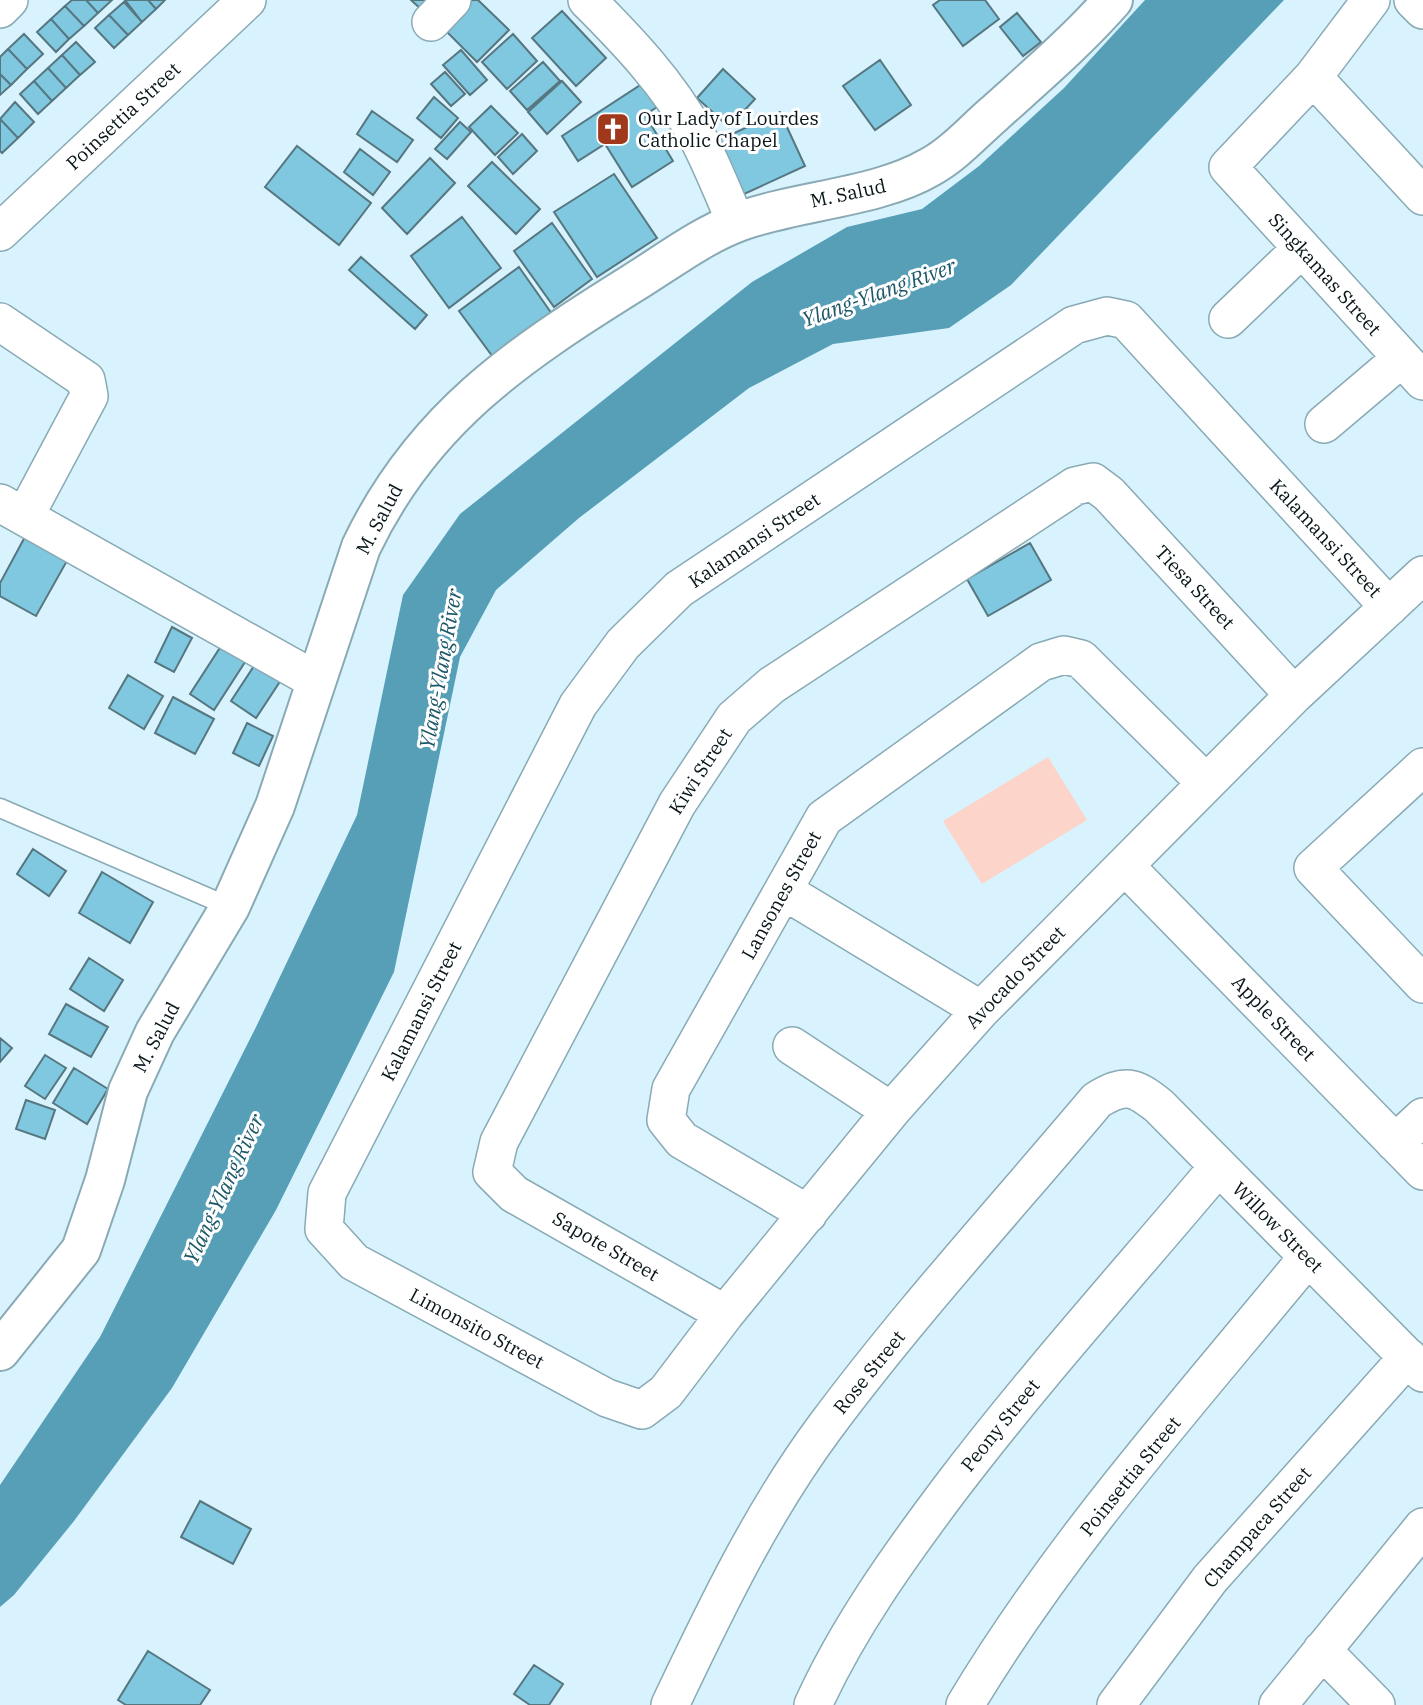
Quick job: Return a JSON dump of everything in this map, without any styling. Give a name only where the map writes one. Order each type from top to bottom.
[{"type":"street","points":[[0,9],[9,0]]},
{"type":"street","name":"Poinsettia Street","points":[[0,232],[247,0]]},
{"type":"street","points":[[587,0],[643,58],[680,108],[697,136],[736,223]]},
{"type":"street","name":"M. Salud","points":[[0,1351],[81,1250],[105,1180],[128,1091],[155,1032],[230,907],[275,806],[315,680],[362,547],[380,509],[419,451],[485,385],[573,321],[711,235],[736,223],[790,206],[897,183],[932,167],[1085,32],[1113,0]]},
{"type":"street","points":[[1371,0],[1313,77],[1423,196]]},
{"type":"street","points":[[1413,0],[1423,10]]},
{"type":"street","name":"Singkamas Street","points":[[1313,77],[1228,167],[1412,369]]},
{"type":"street","points":[[1228,319],[1302,248]]},
{"type":"street","name":"Kalamansi Street","points":[[324,1229],[327,1193],[333,1181],[578,705],[623,644],[679,589],[1074,325],[1107,316],[1126,320],[1389,607]]},
{"type":"street","points":[[0,322],[86,380],[89,387],[89,396],[12,510],[315,680]]},
{"type":"street","points":[[1324,424],[1412,369]]},
{"type":"street","name":"Tiesa Street","points":[[1093,482],[1109,494],[1294,695]]},
{"type":"street","name":"Kiwi Street","points":[[492,1172],[499,1142],[671,816],[712,748],[734,718],[784,677],[1075,486],[1093,482]]},
{"type":"street","name":"Avocado Street","points":[[642,1410],[666,1392],[725,1314],[891,1111],[981,1010],[1294,695],[1423,575]]},
{"type":"street","name":"Lansones Street","points":[[808,1214],[682,1140],[666,1120],[671,1089],[824,818],[1041,662],[1065,655],[1081,659],[1206,783]]},
{"type":"street","points":[[1416,962],[1313,869],[1423,767]]},
{"type":"street","name":"Apple Street","points":[[1125,866],[1423,1171]]},
{"type":"street","points":[[784,891],[981,1010]]},
{"type":"street","points":[[792,1046],[891,1111]]},
{"type":"street","name":"Willow Street","points":[[1128,1087],[1142,1093],[1159,1107],[1415,1365]]},
{"type":"street","name":"Rose Street","points":[[670,1705],[715,1611],[761,1527],[824,1428],[1097,1101],[1112,1091],[1128,1087]]},
{"type":"street","points":[[1395,1143],[1423,1117]]},
{"type":"street","name":"Peony Street","points":[[813,1705],[849,1634],[916,1533],[995,1430],[1218,1167]]},
{"type":"street","name":"Sapote Street","points":[[492,1172],[514,1194],[725,1314]]},
{"type":"street","name":"Limonsito Street","points":[[324,1229],[354,1262],[607,1398],[642,1410]]},
{"type":"street","name":"Poinsettia Street","points":[[965,1705],[1010,1631],[1074,1543],[1308,1257]]},
{"type":"street","name":"Champaca Street","points":[[1116,1705],[1210,1579],[1415,1365]]},
{"type":"street","points":[[1278,1705],[1322,1650],[1417,1549]]},
{"type":"street","points":[[1322,1650],[1376,1705]]},
{"type":"lane","points":[[0,808],[230,907]]},
{"type":"shaded area","points":[[1048,757],[1087,820],[982,884],[943,821]]},
{"type":"water","name":"Ylang-Ylang River","points":[[1145,0],[1284,0],[1011,285],[949,328],[833,344],[749,388],[579,518],[496,590],[460,657],[394,972],[276,1210],[172,1388],[74,1521],[14,1595],[0,1607],[0,1485],[100,1337],[257,1025],[357,815],[403,595],[460,514],[752,282],[847,227],[922,209],[979,166],[1064,88]]},
{"type":"building","points":[[72,0],[86,0],[98,13],[84,26],[65,6]]},
{"type":"building","points":[[86,0],[112,0],[98,13]]},
{"type":"building","points":[[125,0],[148,0],[156,9],[142,22]]},
{"type":"building","points":[[148,0],[165,0],[156,9]]},
{"type":"building","points":[[411,0],[432,0],[423,11]]},
{"type":"building","points":[[472,0],[478,0],[509,30],[477,62],[444,29]]},
{"type":"building","points":[[940,0],[985,0],[999,19],[963,46],[933,5]]},
{"type":"building","points":[[124,2],[142,22],[128,35],[109,15]]},
{"type":"building","points":[[65,6],[84,26],[69,39],[51,19]]},
{"type":"building","points":[[562,11],[606,58],[576,86],[532,38]]},
{"type":"building","points":[[1017,13],[1041,42],[1023,56],[1000,27]]},
{"type":"building","points":[[109,15],[128,35],[114,48],[95,28]]},
{"type":"building","points":[[51,19],[69,39],[56,52],[37,32]]},
{"type":"building","points":[[24,34],[43,54],[27,69],[8,49]]},
{"type":"building","points":[[513,34],[537,61],[507,89],[482,62]]},
{"type":"building","points":[[76,42],[95,62],[80,75],[62,55]]},
{"type":"building","points":[[8,49],[27,69],[11,85],[0,74],[0,57]]},
{"type":"building","points":[[461,50],[487,80],[470,95],[443,65]]},
{"type":"building","points":[[62,55],[80,75],[66,88],[48,68]]},
{"type":"building","points":[[880,60],[911,105],[875,130],[843,86]]},
{"type":"building","points":[[543,62],[560,81],[527,110],[510,91]]},
{"type":"building","points":[[48,68],[66,88],[52,101],[34,81]]},
{"type":"building","points":[[723,69],[755,99],[729,127],[697,98]]},
{"type":"building","points":[[445,72],[465,94],[451,106],[431,84]]},
{"type":"building","points":[[0,74],[11,85],[0,95]]},
{"type":"building","points":[[34,81],[52,101],[38,114],[20,94]]},
{"type":"building","points":[[562,81],[581,102],[547,134],[528,112]]},
{"type":"building","name":"Our Lady of Lourdes Catholic Chapel","points":[[642,84],[657,107],[645,115],[673,161],[632,187],[605,144],[578,161],[562,136]]},
{"type":"building","points":[[434,97],[458,118],[441,138],[417,118]]},
{"type":"building","points":[[15,102],[34,122],[18,138],[0,119]]},
{"type":"building","points":[[491,106],[518,133],[495,155],[469,127]]},
{"type":"building","points":[[372,111],[413,140],[397,162],[357,134]]},
{"type":"building","points":[[780,112],[805,166],[731,200],[706,146]]},
{"type":"building","points":[[0,119],[18,138],[2,153],[0,151]]},
{"type":"building","points":[[460,122],[471,132],[447,159],[435,149]]},
{"type":"building","points":[[522,134],[537,151],[513,174],[498,157]]},
{"type":"building","points":[[297,146],[371,203],[339,245],[265,187]]},
{"type":"building","points":[[360,149],[390,172],[373,195],[344,172]]},
{"type":"building","points":[[430,158],[455,183],[407,234],[382,208]]},
{"type":"building","points":[[492,162],[540,209],[516,234],[468,186]]},
{"type":"building","points":[[614,174],[657,238],[597,277],[554,212]]},
{"type":"building","points":[[462,217],[501,268],[449,308],[411,256]]},
{"type":"building","points":[[552,223],[592,279],[554,307],[514,251]]},
{"type":"building","points":[[361,257],[427,315],[415,329],[349,270]]},
{"type":"building","points":[[519,267],[552,314],[493,357],[459,311]]},
{"type":"building","points":[[26,535],[68,559],[36,616],[0,596],[0,583]]},
{"type":"building","points":[[1030,543],[1051,580],[988,616],[967,579]]},
{"type":"building","points":[[172,627],[192,638],[174,672],[155,662]]},
{"type":"building","points":[[223,643],[247,659],[214,710],[190,694]]},
{"type":"building","points":[[256,663],[281,680],[256,718],[231,701]]},
{"type":"building","points":[[128,675],[163,696],[144,729],[109,708]]},
{"type":"building","points":[[173,697],[214,719],[195,754],[155,733]]},
{"type":"building","points":[[247,723],[273,736],[259,766],[233,753]]},
{"type":"building","points":[[33,849],[66,871],[49,896],[17,874]]},
{"type":"building","points":[[102,872],[153,902],[130,943],[79,913]]},
{"type":"building","points":[[89,958],[123,980],[104,1011],[70,989]]},
{"type":"building","points":[[66,1004],[108,1027],[91,1057],[49,1034]]},
{"type":"building","points":[[0,1038],[12,1048],[0,1062]]},
{"type":"building","points":[[45,1055],[66,1068],[45,1099],[25,1086]]},
{"type":"building","points":[[74,1068],[108,1089],[87,1124],[53,1103]]},
{"type":"building","points":[[26,1100],[55,1110],[45,1139],[16,1129]]},
{"type":"building","points":[[200,1501],[251,1529],[233,1564],[181,1537]]},
{"type":"building","points":[[148,1651],[210,1690],[200,1705],[126,1705],[118,1700]]},
{"type":"building","points":[[534,1665],[563,1684],[549,1705],[530,1705],[514,1694]]},
{"type":"place","name":"Our Lady of Lourdes Catholic Chapel","points":[[613,129]]}]
